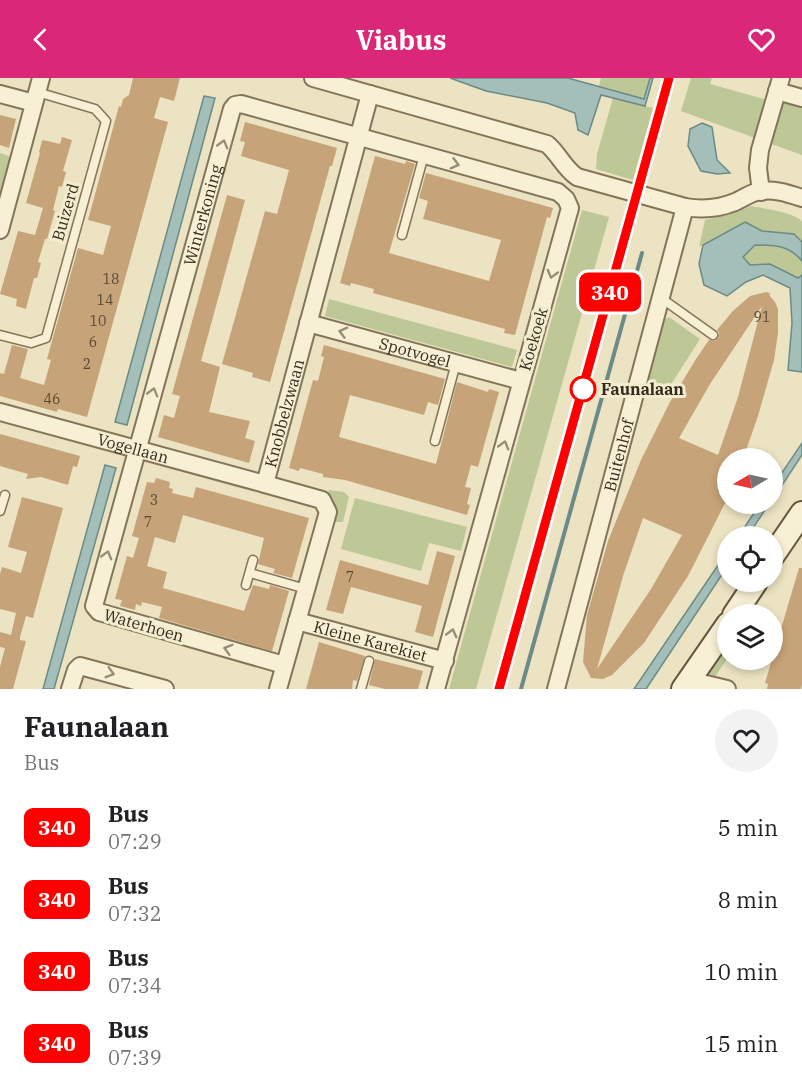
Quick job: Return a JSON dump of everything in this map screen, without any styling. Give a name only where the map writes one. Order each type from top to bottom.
[{"type":"main road","points":[[783,541],[802,513]]},
{"type":"main road","points":[[686,685],[717,640]]},
{"type":"street","points":[[313,78],[547,144],[570,172],[577,177],[685,207],[700,210],[714,209],[761,192],[780,191],[802,198]]},
{"type":"street","points":[[761,192],[758,168],[760,150],[779,84],[802,98]]},
{"type":"street","points":[[0,94],[38,91],[0,230]]},
{"type":"street","name":"Knobbelzwaan","points":[[278,689],[328,512],[322,500],[265,484],[370,94]]},
{"type":"street","name":"Winterkoning","points":[[137,448],[232,109],[242,104],[358,137]]},
{"type":"street","name":"Koekoek","points":[[358,137],[558,192],[566,199],[570,208],[436,689]]},
{"type":"street","name":"Buitenhof","points":[[556,689],[581,615],[685,207]]},
{"type":"street","name":"Spotvogel","points":[[308,323],[521,381]]},
{"type":"street","name":"Vogellaan","points":[[0,412],[265,484]]},
{"type":"street","name":"Waterhoen","points":[[137,448],[94,602],[96,610],[284,665]]},
{"type":"street","name":"Kleine Karekiet","points":[[297,621],[445,661]]},
{"type":"street","points":[[70,689],[76,670],[80,666],[165,689]]},
{"type":"street","points":[[560,672],[565,689]]},
{"type":"street","points":[[686,685],[727,689]]},
{"type":"lane","points":[[499,689],[669,78]]},
{"type":"lane","name":"Buizerd","points":[[0,335],[31,343],[46,338],[106,121],[95,110],[38,91]]},
{"type":"lane","points":[[402,235],[424,155]]},
{"type":"lane","points":[[661,298],[713,334]]},
{"type":"lane","points":[[435,441],[456,363]]},
{"type":"lane","points":[[0,511],[4,495]]},
{"type":"lane","points":[[246,585],[254,560]]},
{"type":"lane","points":[[250,573],[306,589]]},
{"type":"lane","points":[[361,689],[369,661]]},
{"type":"green space","points":[[601,78],[650,78],[644,99],[599,86]]},
{"type":"green space","points":[[691,78],[712,78],[710,84],[778,103],[780,98],[802,105],[802,155],[681,111]]},
{"type":"green space","points":[[613,98],[653,108],[633,180],[596,169],[597,154]]},
{"type":"green space","points":[[0,153],[11,157],[0,198]]},
{"type":"green space","points":[[751,206],[779,211],[799,219],[802,222],[802,242],[794,234],[762,231],[745,222],[699,247],[705,220],[731,214]]},
{"type":"green space","points":[[582,210],[609,217],[476,689],[449,689]]},
{"type":"green space","points":[[755,245],[775,246],[792,252],[802,261],[802,275],[798,278],[770,264],[750,265],[743,257]]},
{"type":"green space","points":[[329,299],[517,350],[512,367],[325,316]]},
{"type":"green space","points":[[669,317],[700,339],[663,397],[644,386],[662,321]]},
{"type":"green space","points":[[329,490],[344,492],[349,497],[343,522],[333,522],[334,506],[326,498]]},
{"type":"green space","points":[[355,498],[467,527],[461,551],[429,543],[421,571],[341,549]]},
{"type":"green space","points":[[717,653],[717,670],[720,670],[707,689],[694,689]]},
{"type":"water","points":[[450,78],[568,78],[644,99],[650,78],[653,78],[645,106],[601,95],[588,135],[578,130],[575,113],[547,103],[486,91]]},
{"type":"water","points":[[204,96],[215,98],[127,425],[115,422]]},
{"type":"water","points":[[702,123],[712,127],[717,160],[730,173],[717,174],[701,171],[688,146],[690,129]]},
{"type":"water","points":[[745,222],[762,231],[794,234],[802,242],[802,261],[786,249],[769,245],[755,245],[743,257],[750,265],[770,264],[798,278],[802,275],[802,372],[788,370],[792,323],[790,288],[763,275],[746,282],[727,296],[704,285],[699,264],[703,245]]},
{"type":"water","points":[[802,443],[802,455],[783,484],[783,471]]},
{"type":"water","points":[[105,465],[116,468],[54,689],[43,689]]},
{"type":"water","points":[[753,514],[762,514],[754,526],[745,526]]},
{"type":"water","points":[[717,567],[717,582],[646,689],[634,689]]},
{"type":"building","points":[[133,78],[180,78],[174,101],[160,97],[154,118],[168,122],[87,417],[58,409],[57,412],[0,396],[0,373],[4,374],[12,345],[28,349],[20,378],[44,385],[51,360],[47,359],[78,248],[103,255],[111,226],[88,220],[119,106],[121,107],[123,99],[129,95]]},
{"type":"building","points":[[0,115],[16,119],[9,148],[0,145]]},
{"type":"building","points":[[245,122],[337,148],[270,382],[252,377],[253,373],[222,364],[265,211],[277,214],[289,170],[241,156],[245,142],[240,141]]},
{"type":"building","points":[[62,137],[72,140],[63,171],[66,172],[62,187],[59,186],[53,210],[55,211],[38,262],[41,263],[37,278],[34,278],[26,309],[16,306],[17,299],[0,294],[18,231],[35,235],[43,208],[26,203],[42,141],[60,144]]},
{"type":"building","points":[[375,156],[405,164],[406,161],[415,164],[389,253],[489,281],[501,240],[423,219],[428,201],[419,198],[426,173],[553,208],[550,218],[547,217],[515,335],[504,333],[505,329],[373,293],[374,289],[351,283],[350,286],[340,283]]},
{"type":"building","points":[[227,195],[245,200],[201,361],[220,367],[209,412],[250,421],[245,438],[255,441],[249,463],[158,437],[164,415],[174,418],[180,396],[172,394]]},
{"type":"building","points":[[766,292],[771,294],[769,295],[778,309],[778,333],[774,360],[747,448],[720,448],[738,397],[762,306],[710,384],[679,438],[717,455],[717,514],[719,514],[688,576],[644,643],[612,675],[603,679],[591,678],[583,662],[587,615],[608,541],[641,460],[670,402],[709,340],[715,341],[718,338],[717,330],[750,296]],"holes":[[[643,518],[682,535],[651,589],[597,669],[623,576]]]},
{"type":"building","points":[[324,345],[445,379],[438,405],[428,402],[424,415],[350,395],[339,437],[436,464],[457,382],[488,392],[489,389],[499,392],[478,467],[471,465],[465,487],[471,488],[467,515],[345,480],[323,477],[323,474],[300,468],[299,471],[289,468],[313,380],[318,381],[324,357],[321,356]]},
{"type":"building","points":[[0,434],[80,456],[77,467],[73,466],[68,485],[41,477],[26,479],[28,474],[0,466]]},
{"type":"building","points":[[156,478],[170,482],[169,488],[173,489],[172,493],[193,498],[196,487],[309,518],[292,578],[273,573],[275,569],[258,564],[264,538],[183,515],[175,543],[155,537],[147,566],[167,572],[163,588],[244,611],[253,585],[269,589],[270,585],[289,591],[272,651],[159,618],[162,607],[142,602],[141,606],[136,604],[135,610],[120,606],[122,600],[115,599],[127,556],[133,558],[139,538],[132,536],[147,482],[154,483]]},
{"type":"building","points":[[22,497],[63,508],[33,618],[26,616],[20,637],[20,640],[26,641],[13,689],[0,689],[0,667],[5,648],[0,647],[0,632],[11,635],[16,613],[0,609],[0,574],[2,567],[21,573],[27,552],[8,547]]},
{"type":"building","points":[[437,551],[455,556],[433,637],[415,632],[422,606],[351,587],[343,614],[326,610],[340,560],[428,585]]},
{"type":"building","points":[[799,568],[802,568],[801,689],[767,689],[768,684],[765,683],[769,670],[783,670],[783,622]]},
{"type":"building","points":[[319,642],[365,656],[357,681],[353,680],[352,689],[306,689]]},
{"type":"building","points":[[375,659],[423,671],[418,689],[385,689],[369,685]]},
{"type":"waterway","points":[[521,689],[642,253]]},
{"type":"bus line","name":"340","points":[[499,689],[669,78]]},
{"type":"place","name":"Faunalaan","points":[[583,389]]}]
